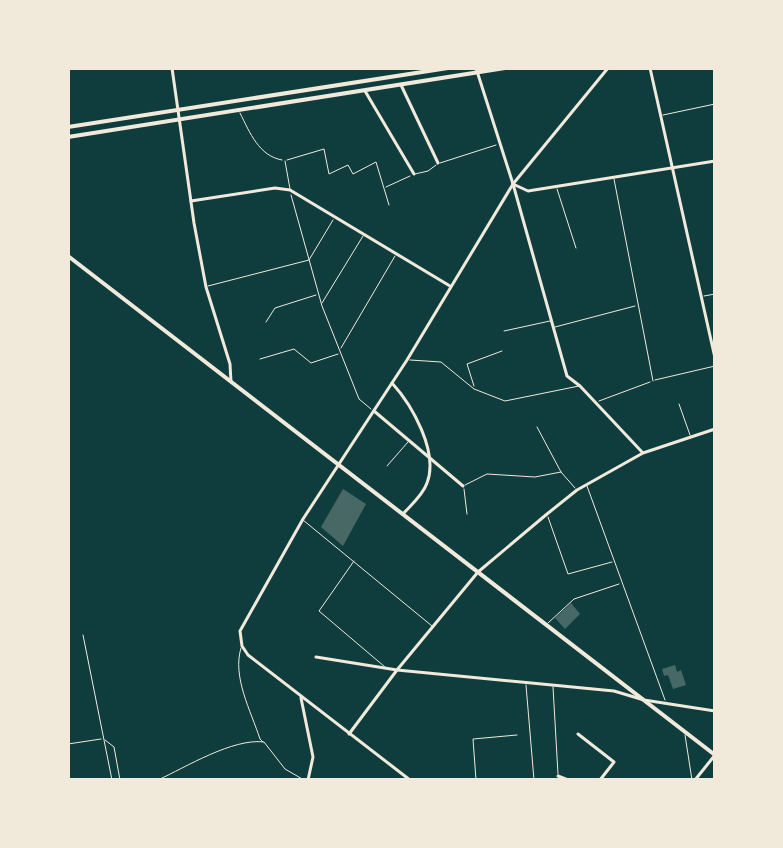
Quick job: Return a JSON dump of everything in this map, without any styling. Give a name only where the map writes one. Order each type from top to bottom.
[{"type":"main road","points":[[68,127],[448,68]]},
{"type":"main road","points":[[68,137],[505,68]]},
{"type":"main road","points":[[68,256],[715,755]]},
{"type":"street","points":[[172,68],[206,287],[230,364],[231,382]]},
{"type":"street","points":[[410,780],[248,655],[242,646],[240,631],[245,617],[303,519],[407,360],[513,184],[608,68]]},
{"type":"street","points":[[650,68],[715,358]]},
{"type":"street","points":[[477,70],[567,376],[643,453]]},
{"type":"street","points":[[401,85],[438,163]]},
{"type":"street","points":[[365,91],[414,174]]},
{"type":"street","points":[[513,184],[528,191],[715,161]]},
{"type":"street","points":[[191,201],[275,188],[290,190],[450,286]]},
{"type":"street","points":[[392,383],[406,398],[422,428],[428,455],[427,484],[403,514]]},
{"type":"street","points":[[374,411],[463,486]]},
{"type":"street","points":[[349,734],[478,572],[547,514],[577,490],[643,453],[715,429]]},
{"type":"street","points":[[316,657],[387,669],[614,691],[644,700],[715,711]]},
{"type":"street","points":[[301,696],[313,757],[306,780]]},
{"type":"street","points":[[578,734],[614,762],[600,780]]},
{"type":"street","points":[[694,780],[715,755]]},
{"type":"street","points":[[557,778],[568,780]]},
{"type":"lane","points":[[660,116],[715,104]]},
{"type":"lane","points":[[238,111],[256,143],[270,158],[285,161],[324,149],[329,174],[348,165],[353,174],[376,162],[389,205]]},
{"type":"lane","points":[[384,188],[428,171],[438,163],[500,144]]},
{"type":"lane","points":[[285,161],[321,303],[359,399],[374,411]]},
{"type":"lane","points":[[613,177],[653,381]]},
{"type":"lane","points":[[557,186],[576,248]]},
{"type":"lane","points":[[206,287],[309,260],[336,216]]},
{"type":"lane","points":[[321,303],[364,234]]},
{"type":"lane","points":[[260,359],[294,349],[311,363],[340,352],[397,253]]},
{"type":"lane","points":[[702,296],[715,294]]},
{"type":"lane","points":[[266,322],[275,308],[319,295]]},
{"type":"lane","points":[[554,327],[638,305]]},
{"type":"lane","points":[[504,331],[552,321]]},
{"type":"lane","points":[[474,389],[467,364],[502,351]]},
{"type":"lane","points":[[407,360],[441,362],[474,389],[505,401],[580,386]]},
{"type":"lane","points":[[596,403],[603,397],[653,381],[715,366]]},
{"type":"lane","points":[[679,404],[690,437]]},
{"type":"lane","points":[[537,427],[561,472],[577,490]]},
{"type":"lane","points":[[387,466],[410,440]]},
{"type":"lane","points":[[467,514],[463,486],[487,474],[535,477],[561,472]]},
{"type":"lane","points":[[587,486],[665,703]]},
{"type":"lane","points":[[547,514],[568,574],[614,561]]},
{"type":"lane","points":[[303,519],[434,627]]},
{"type":"lane","points":[[354,561],[319,611],[387,669]]},
{"type":"lane","points":[[546,624],[574,599],[622,583]]},
{"type":"lane","points":[[83,635],[112,780]]},
{"type":"lane","points":[[242,646],[237,661],[239,673],[260,739],[285,769],[306,780]]},
{"type":"lane","points":[[526,683],[534,780]]},
{"type":"lane","points":[[553,685],[557,778]]},
{"type":"lane","points":[[684,732],[694,780]]},
{"type":"lane","points":[[476,780],[473,739],[517,735]]},
{"type":"lane","points":[[68,744],[104,739],[114,747],[120,780]]},
{"type":"lane","points":[[158,780],[221,751],[251,742],[264,742]]},
{"type":"building","points":[[343,489],[366,504],[343,546],[321,527]]},
{"type":"building","points":[[571,603],[580,614],[565,629],[555,618]]},
{"type":"building","points":[[675,665],[677,672],[681,670],[686,685],[673,689],[662,669]]}]
